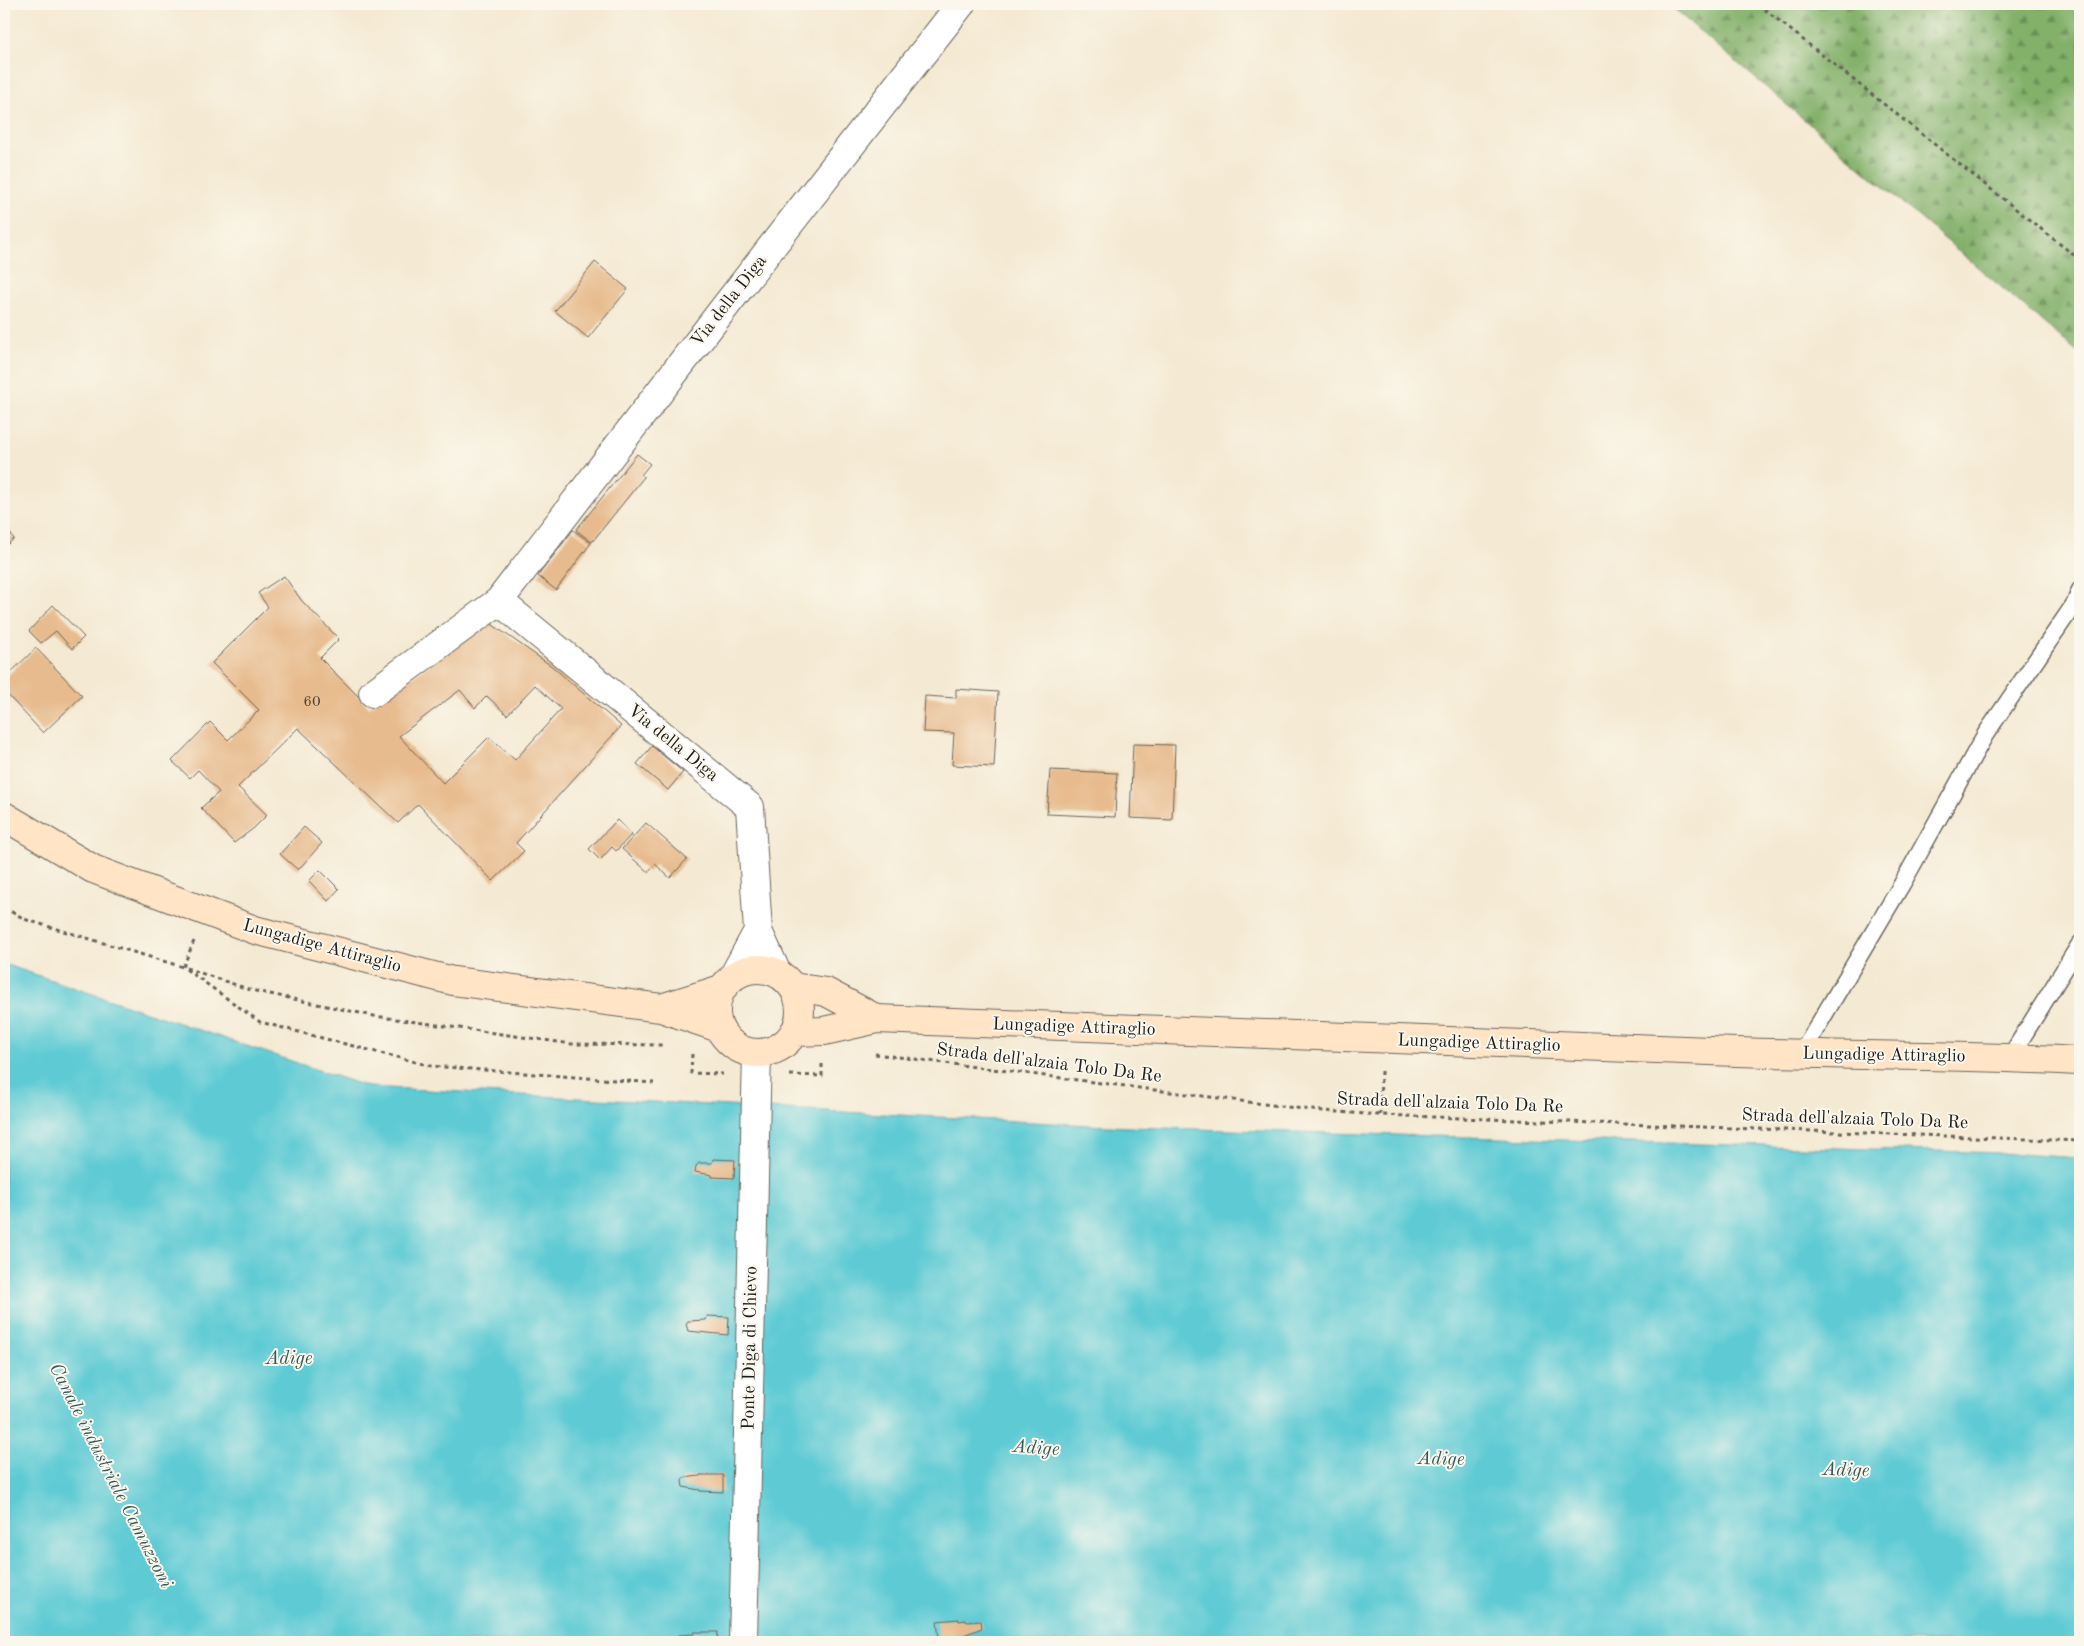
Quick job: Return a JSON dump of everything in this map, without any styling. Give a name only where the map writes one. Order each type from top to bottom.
[{"type":"street","name":"Via della Diga","points":[[373,693],[499,601],[961,4]]},
{"type":"street","name":"Via della Diga","points":[[499,601],[750,807],[758,931],[785,980]]},
{"type":"street","name":"Lungadige Attiraglio","points":[[4,816],[93,869],[255,930],[453,981],[661,1008],[719,1028],[725,1038],[745,1051],[756,1072]]},
{"type":"street","points":[[719,1028],[715,1015],[716,1002],[758,931]]},
{"type":"street","name":"Lungadige Attiraglio","points":[[661,1008],[728,982],[755,969],[766,969],[785,980],[826,992],[878,1019]]},
{"type":"street","points":[[756,1072],[768,1052],[779,1048],[794,1032],[800,1014],[800,1004],[785,980]]},
{"type":"street","name":"Lungadige Attiraglio","points":[[794,1032],[824,1031],[878,1019],[1382,1040],[1801,1054],[2010,1057],[2080,1061]]},
{"type":"street","name":"Ponte Diga di Chievo","points":[[743,1642],[756,1072]]},
{"type":"lane","points":[[1801,1054],[1902,884],[1986,735],[2075,603],[2080,590]]},
{"type":"lane","points":[[2010,1057],[2080,944]]},
{"type":"path","points":[[1758,4],[2080,260]]},
{"type":"path","points":[[4,908],[27,920],[183,967],[251,990],[374,1016],[572,1044],[664,1045]]},
{"type":"path","points":[[183,967],[260,1022],[431,1066],[654,1083]]},
{"type":"path","points":[[1380,1115],[1382,1040]]},
{"type":"path","points":[[693,1046],[691,1074],[756,1072],[822,1076],[822,1057]]},
{"type":"path","name":"Strada dell'alzaia Tolo Da Re","points":[[872,1054],[1311,1110],[1380,1115],[2080,1141]]},
{"type":"green space","points":[[1668,4],[2080,4],[2080,354]]},
{"type":"water","name":"Adige","points":[[4,964],[368,1087],[1127,1127],[2002,1153],[2080,1158],[2080,1642],[4,1642]]},
{"type":"building","points":[[595,262],[628,289],[588,338],[555,311]]},
{"type":"building","points":[[637,454],[650,464],[641,475],[644,477],[592,542],[576,530]]},
{"type":"building","points":[[4,524],[14,539],[4,547]]},
{"type":"building","points":[[573,530],[591,543],[556,590],[538,576]]},
{"type":"building","points":[[284,576],[302,601],[339,639],[320,658],[369,707],[490,623],[553,667],[621,726],[516,843],[524,851],[493,881],[418,804],[398,823],[298,728],[238,787],[267,815],[254,828],[234,843],[201,808],[219,792],[198,770],[190,778],[172,761],[210,722],[228,740],[259,710],[212,663],[268,607],[258,593]],"holes":[[[535,685],[561,709],[515,760],[489,737],[443,783],[399,736],[460,690],[475,708],[487,696],[507,715]]]},
{"type":"building","points":[[53,605],[84,637],[72,649],[56,631],[41,643],[29,631]]},
{"type":"building","points":[[36,648],[82,696],[43,733],[4,691],[4,679]]},
{"type":"building","points":[[956,689],[998,692],[994,767],[952,765],[954,733],[923,732],[925,696],[956,698]]},
{"type":"building","points":[[1133,744],[1175,745],[1172,820],[1130,818]]},
{"type":"building","points":[[652,746],[683,772],[668,790],[637,764]]},
{"type":"building","points":[[1050,770],[1117,773],[1115,817],[1047,814]]},
{"type":"building","points":[[617,820],[632,834],[616,851],[612,847],[600,860],[589,849]]},
{"type":"building","points":[[646,823],[687,859],[670,878],[655,864],[648,872],[622,849]]},
{"type":"building","points":[[304,827],[322,843],[298,870],[280,854]]},
{"type":"building","points":[[320,870],[339,889],[328,901],[309,881]]},
{"type":"building","points":[[713,1159],[735,1160],[734,1178],[712,1177],[712,1175],[695,1172],[696,1166],[699,1163],[712,1163]]},
{"type":"building","points":[[707,1316],[729,1317],[728,1335],[688,1331],[686,1324],[688,1321],[706,1320]]},
{"type":"building","points":[[700,1475],[723,1475],[723,1492],[700,1491],[683,1487],[683,1478]]},
{"type":"building","points":[[959,1619],[959,1621],[966,1620],[967,1622],[981,1621],[982,1628],[961,1636],[939,1639],[937,1621]]},
{"type":"building","points":[[694,1632],[718,1632],[717,1642],[676,1642],[678,1635],[694,1634]]},
{"type":"water label","name":"Canale industriale Camuzzoni","points":[[110,1476]]}]
